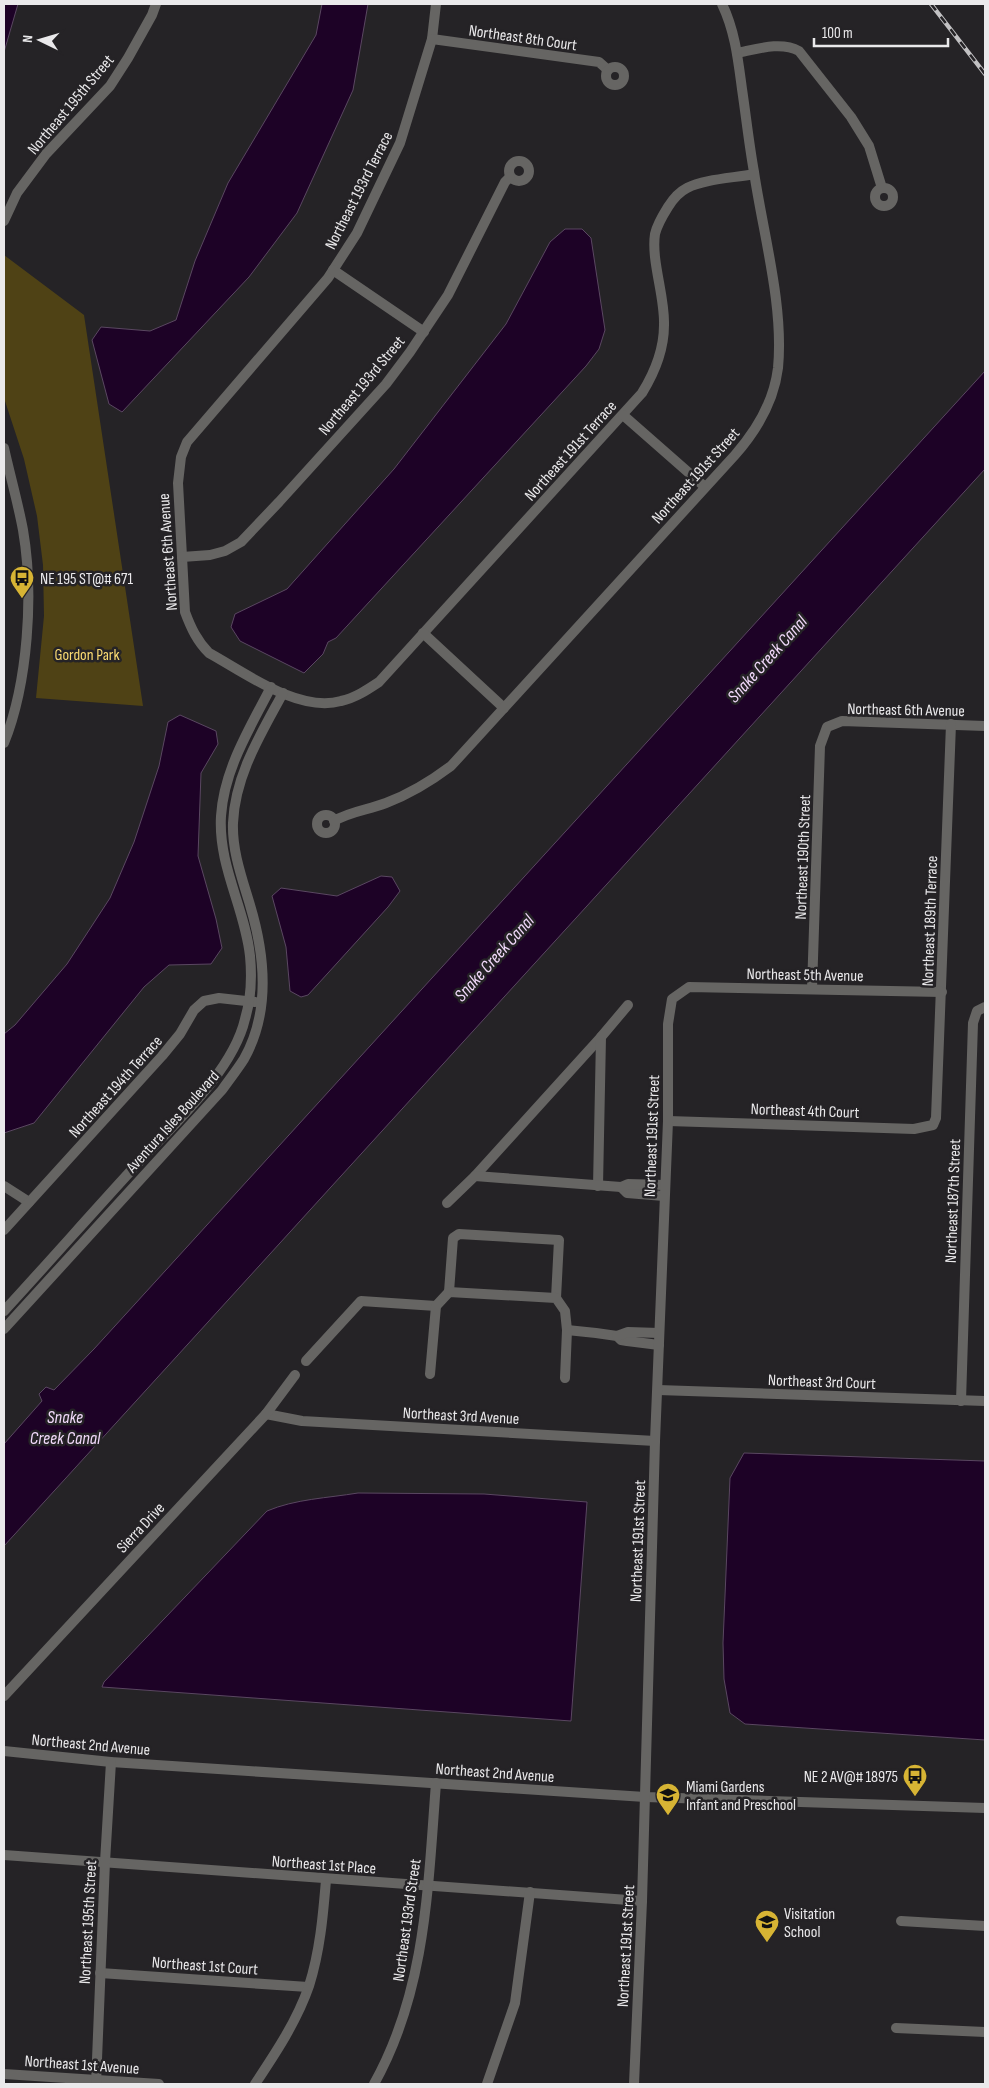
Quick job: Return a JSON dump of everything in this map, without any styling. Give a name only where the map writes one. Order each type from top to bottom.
[{"type":"street","name":"Northeast 195th Street","points":[[4,221],[17,193],[46,154],[110,86],[148,24],[156,4]]},
{"type":"street","name":"Northeast 193rd Terrace","points":[[181,457],[187,442],[248,373],[333,270],[357,233],[400,143],[432,39],[436,4]]},
{"type":"street","name":"Northeast 191st Street","points":[[334,821],[348,813],[385,804],[404,796],[435,778],[451,766],[736,455],[760,422],[774,386],[778,369],[779,331],[737,53],[730,20],[722,4]]},
{"type":"street","name":"Northeast 8th Court","points":[[432,39],[599,62],[608,70]]},
{"type":"street","points":[[737,53],[783,45],[791,46],[799,51],[852,117],[869,146],[882,188]]},
{"type":"street","name":"Northeast 191st Terrace","points":[[303,700],[330,703],[341,701],[379,682],[624,415],[642,393],[652,376],[663,343],[665,324],[663,298],[655,250],[655,234],[662,216],[673,199],[686,188],[696,184],[754,174]]},
{"type":"street","name":"Northeast 193rd Street","points":[[182,557],[210,555],[224,551],[241,542],[386,384],[448,295],[505,182],[510,177]]},
{"type":"street","points":[[333,270],[424,332]]},
{"type":"street","points":[[624,415],[705,488]]},
{"type":"street","points":[[4,448],[23,530],[29,582],[27,633],[19,689],[4,743]]},
{"type":"street","name":"Northeast 6th Avenue","points":[[181,457],[178,483],[185,612],[191,629],[201,645],[209,653],[271,687],[303,700]]},
{"type":"street","points":[[423,633],[504,708]]},
{"type":"street","name":"Aventura Isles Boulevard","points":[[4,1311],[200,1096],[232,1055],[245,1020],[252,984],[250,955],[225,862],[221,816],[231,768],[271,687]]},
{"type":"street","name":"Aventura Isles Boulevard","points":[[4,1329],[222,1090],[244,1058],[258,1026],[262,1003],[262,956],[258,933],[234,847],[233,823],[239,782],[245,766],[283,693]]},
{"type":"street","name":"Northeast 6th Avenue","points":[[827,727],[842,721],[985,726]]},
{"type":"street","name":"Northeast 189th Terrace","points":[[936,1118],[952,724]]},
{"type":"street","name":"Northeast 190th Street","points":[[812,989],[820,746],[827,727]]},
{"type":"street","name":"Northeast 5th Avenue","points":[[672,999],[689,987],[942,992]]},
{"type":"street","name":"Northeast 194th Terrace","points":[[4,1230],[162,1056],[180,1034],[194,1010],[204,1002],[219,998],[262,1003]]},
{"type":"street","name":"Northeast 191st Street","points":[[634,2084],[642,1901],[658,1345],[668,1121],[668,1024],[672,999]]},
{"type":"street","points":[[447,1203],[474,1176],[628,1005]]},
{"type":"street","name":"Northeast 187th Street","points":[[961,1401],[973,1023],[977,1011],[985,1007]]},
{"type":"street","points":[[598,1186],[601,1037]]},
{"type":"street","name":"Northeast 4th Court","points":[[668,1121],[914,1129],[934,1125],[936,1118]]},
{"type":"street","points":[[474,1176],[598,1186],[621,1187],[628,1184],[665,1185]]},
{"type":"street","points":[[4,1186],[29,1202]]},
{"type":"street","points":[[621,1187],[627,1193],[664,1196]]},
{"type":"street","points":[[430,1374],[436,1306],[449,1292],[453,1238],[459,1234],[559,1240],[556,1298],[565,1312],[567,1330],[565,1378]]},
{"type":"street","points":[[449,1292],[556,1298]]},
{"type":"street","points":[[306,1361],[360,1301],[436,1306]]},
{"type":"street","points":[[567,1330],[617,1336],[628,1332],[660,1333]]},
{"type":"street","points":[[617,1336],[621,1340],[658,1345]]},
{"type":"street","name":"Sierra Drive","points":[[4,1696],[266,1414],[295,1375]]},
{"type":"street","name":"Northeast 3rd Court","points":[[658,1390],[985,1401]]},
{"type":"street","name":"Northeast 3rd Avenue","points":[[266,1414],[302,1421],[655,1441]]},
{"type":"street","name":"Northeast 2nd Avenue","points":[[4,1751],[112,1762],[645,1797],[985,1808]]},
{"type":"street","name":"Northeast 195th Street","points":[[96,2082],[105,1862],[112,1762]]},
{"type":"street","name":"Northeast 193rd Street","points":[[374,2084],[384,2067],[405,2014],[418,1968],[428,1886],[436,1783]]},
{"type":"street","name":"Northeast 1st Place","points":[[4,1855],[326,1880],[530,1892],[642,1901]]},
{"type":"street","points":[[255,2084],[293,2020],[308,1987],[320,1941],[326,1880]]},
{"type":"street","points":[[487,2084],[515,2003],[530,1892]]},
{"type":"street","points":[[901,1922],[985,1926]]},
{"type":"street","name":"Northeast 1st Court","points":[[100,1973],[308,1987]]},
{"type":"street","points":[[896,2028],[985,2032]]},
{"type":"street","name":"Northeast 1st Avenue","points":[[4,2074],[96,2082],[159,2084]]},
{"type":"green space","name":"Gordon Park","points":[[4,255],[84,315],[143,706],[36,698],[44,616],[43,565],[37,516],[24,459],[4,398]]},
{"type":"water","points":[[4,4],[18,4],[4,52]]},
{"type":"water","points":[[322,4],[368,4],[353,90],[297,213],[249,277],[122,412],[109,404],[92,340],[101,327],[150,331],[176,320],[195,261],[228,183],[316,35]]},
{"type":"water","points":[[565,229],[582,229],[591,238],[605,330],[599,349],[586,366],[336,638],[328,642],[323,654],[304,673],[240,641],[231,627],[235,614],[287,589],[394,469],[506,324],[550,242]]},
{"type":"water","name":"Snake Creek Canal","points":[[985,371],[985,469],[4,1546],[4,1444],[42,1401],[39,1394],[46,1387],[54,1390],[94,1349]]},
{"type":"water","points":[[180,715],[216,731],[218,744],[201,773],[198,856],[216,919],[222,948],[211,964],[169,965],[144,987],[34,1123],[4,1133],[4,1034],[15,1025],[67,964],[110,898],[134,842],[159,766],[168,722]]},
{"type":"water","points":[[381,876],[392,877],[400,891],[388,907],[308,995],[301,997],[290,991],[286,947],[272,896],[281,888],[337,896]]},
{"type":"water","points":[[744,1453],[985,1461],[985,1740],[745,1724],[730,1713],[724,1679],[723,1643],[730,1478]]},
{"type":"water","points":[[358,1493],[484,1494],[587,1502],[571,1721],[102,1687],[104,1682],[267,1511],[300,1501]]},
{"type":"railway","points":[[931,4],[985,74]]},
{"type":"place","name":"NE 195 ST@# 671","points":[[22,599]]},
{"type":"place","name":"NE 2 AV@# 18975","points":[[915,1797]]},
{"type":"place","name":"Miami Gardens Infant and Preschool","points":[[668,1816]]},
{"type":"place","name":"Visitation School","points":[[767,1943]]}]
